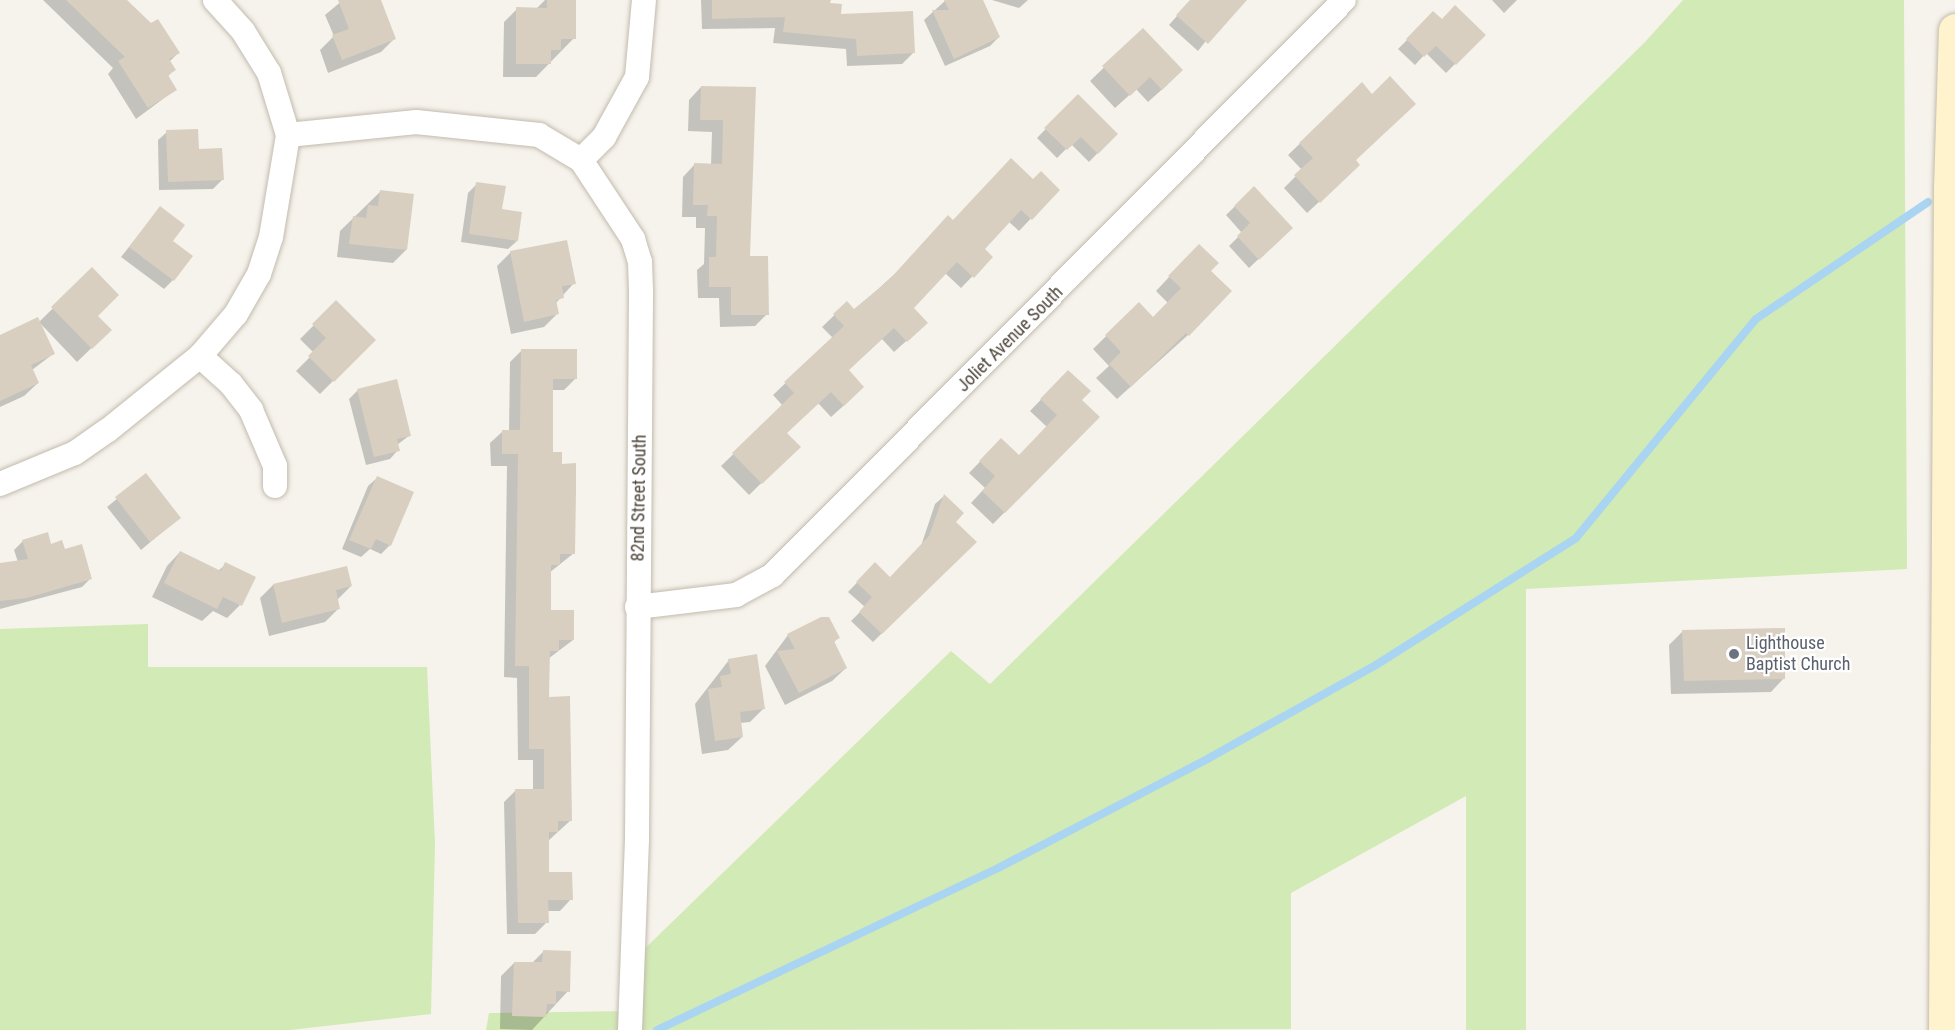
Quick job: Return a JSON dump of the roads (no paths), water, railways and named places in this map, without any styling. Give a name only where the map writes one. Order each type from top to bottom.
[{"type":"main road","points":[[1945,1030],[1951,713],[1950,188],[1955,30]]},
{"type":"street","points":[[0,484],[75,453],[200,356],[236,314],[259,274],[271,237],[288,135],[269,73],[243,31],[215,0]]},
{"type":"street","points":[[288,135],[416,122],[539,135],[581,160],[604,137],[637,77],[644,0]]},
{"type":"street","name":"Joliet Avenue South","points":[[637,607],[736,595],[773,575],[1344,0]]},
{"type":"street","name":"82nd Street South","points":[[581,160],[612,201],[633,239],[640,262],[630,1030]]},
{"type":"street","points":[[200,356],[231,384],[251,410],[275,466],[275,486]]},
{"type":"waterway","points":[[657,1030],[1000,867],[1209,758],[1376,665],[1576,538],[1756,319],[1928,202]]},
{"type":"place","name":"Lighthouse Baptist Church","points":[[1734,654]]}]
